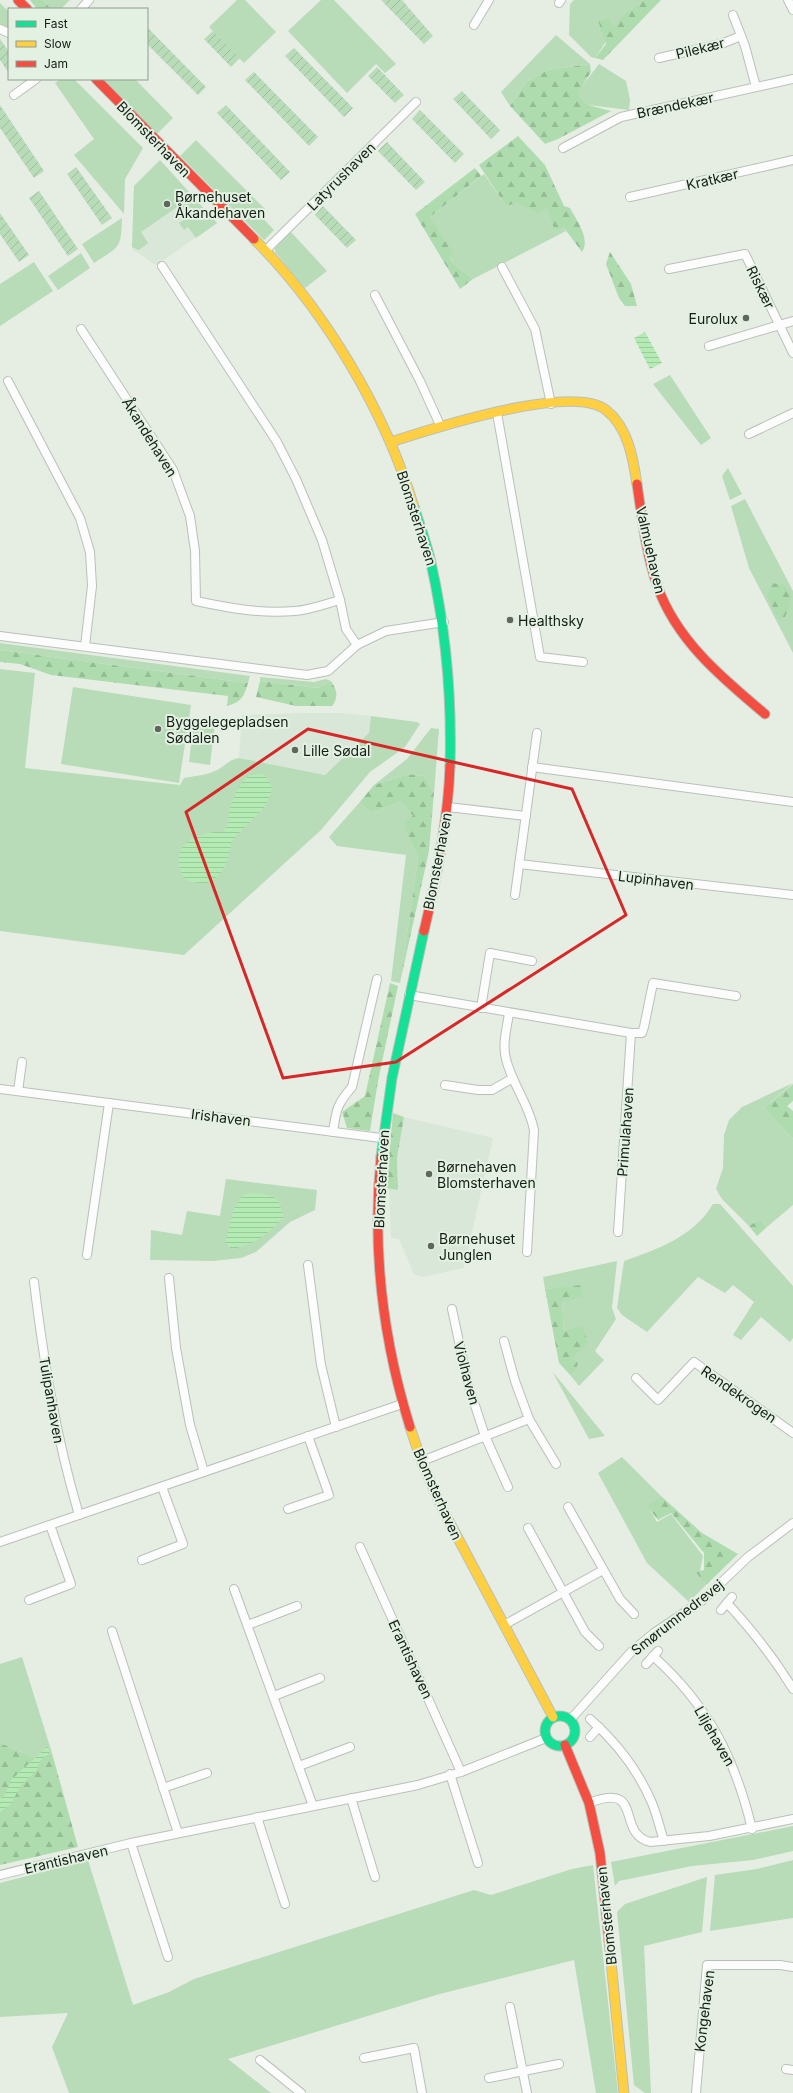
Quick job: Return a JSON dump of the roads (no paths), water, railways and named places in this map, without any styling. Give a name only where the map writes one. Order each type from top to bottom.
[{"type":"street","points":[[18,0],[27,8]]},
{"type":"street","points":[[82,8],[90,0]]},
{"type":"street","points":[[474,25],[490,0]]},
{"type":"street","points":[[788,0],[793,10]]},
{"type":"street","name":"Pilekær","points":[[733,15],[741,36],[756,87]]},
{"type":"street","name":"Pilekær","points":[[659,58],[721,44],[741,36]]},
{"type":"street","name":"Brændekær","points":[[563,148],[621,117],[793,79]]},
{"type":"street","points":[[14,95],[35,80]]},
{"type":"street","name":"Blomsterhaven","points":[[97,80],[265,251],[303,294],[344,355],[373,406],[391,442],[412,495],[428,546],[444,622],[452,701],[448,807],[438,869],[389,1082],[381,1138],[377,1213],[380,1274],[389,1344],[402,1404],[422,1461],[447,1518],[553,1717]]},
{"type":"street","name":"Latyrushaven","points":[[265,251],[416,102]]},
{"type":"street","name":"Kratkær","points":[[630,198],[793,160]]},
{"type":"street","name":"Riskær","points":[[669,269],[745,254],[793,353]]},
{"type":"street","points":[[162,266],[277,442],[316,527],[340,600],[346,629],[357,645]]},
{"type":"street","points":[[502,267],[535,329],[551,404]]},
{"type":"street","points":[[375,296],[422,386],[440,426]]},
{"type":"street","name":"Riskær","points":[[709,346],[793,321]]},
{"type":"street","name":"Åkandehaven","points":[[81,330],[173,470],[190,516],[195,551],[196,601],[234,609],[268,612],[296,611],[340,600]]},
{"type":"street","points":[[8,381],[80,518],[90,552],[92,586],[85,646]]},
{"type":"street","name":"Valmuehaven","points":[[391,442],[440,426],[497,413],[574,400],[587,401],[601,407],[612,417],[623,432],[632,456],[654,576],[661,597],[676,625],[692,648],[765,714]]},
{"type":"street","points":[[497,413],[540,657],[583,662]]},
{"type":"street","points":[[750,434],[793,413]]},
{"type":"street","points":[[0,636],[307,675],[328,671],[357,645],[386,631],[444,622]]},
{"type":"street","points":[[515,895],[537,733]]},
{"type":"street","points":[[532,767],[793,802]]},
{"type":"street","points":[[448,807],[526,816]]},
{"type":"street","name":"Lupinhaven","points":[[519,864],[793,895]]},
{"type":"street","points":[[481,1008],[490,953],[532,961]]},
{"type":"street","points":[[334,1132],[336,1109],[340,1100],[352,1087],[377,979]]},
{"type":"street","points":[[409,995],[631,1033],[642,1033],[653,984],[736,996]]},
{"type":"street","points":[[509,1013],[504,1044],[506,1059],[513,1078],[531,1114],[534,1130],[527,1252]]},
{"type":"street","name":"Primulahaven","points":[[618,1232],[631,1033]]},
{"type":"street","points":[[18,1091],[22,1062]]},
{"type":"street","points":[[445,1085],[478,1090],[492,1090],[513,1078]]},
{"type":"street","name":"Irishaven","points":[[0,1089],[381,1138]]},
{"type":"street","points":[[87,1255],[109,1103]]},
{"type":"street","points":[[308,1265],[321,1365],[336,1427]]},
{"type":"street","points":[[169,1278],[176,1348],[190,1425],[204,1472]]},
{"type":"street","name":"Tulipanhaven","points":[[34,1282],[45,1368],[63,1462],[78,1515]]},
{"type":"street","name":"Violhaven","points":[[452,1309],[468,1384],[485,1436],[508,1487]]},
{"type":"street","points":[[504,1341],[515,1381],[529,1419],[556,1464]]},
{"type":"street","name":"Rendekrogen","points":[[636,1378],[658,1400],[694,1362],[793,1433]]},
{"type":"street","points":[[0,1542],[402,1404]]},
{"type":"street","points":[[422,1461],[529,1419]]},
{"type":"street","points":[[288,1509],[329,1495],[308,1436]]},
{"type":"street","points":[[142,1560],[184,1544],[162,1486]]},
{"type":"street","points":[[568,1507],[620,1599],[634,1614]]},
{"type":"street","name":"Smørumnedrevej","points":[[570,1720],[632,1651],[654,1633],[702,1600],[748,1557],[793,1523]]},
{"type":"street","points":[[29,1600],[71,1584],[50,1525]]},
{"type":"street","points":[[528,1528],[564,1591],[585,1632],[599,1646]]},
{"type":"street","name":"Erantishaven","points":[[360,1547],[461,1772]]},
{"type":"street","points":[[504,1625],[603,1570]]},
{"type":"street","points":[[234,1589],[313,1806]]},
{"type":"street","points":[[721,1610],[729,1600],[777,1663],[793,1689]]},
{"type":"street","points":[[248,1625],[297,1606]]},
{"type":"street","points":[[112,1631],[178,1833]]},
{"type":"street","name":"Liljehaven","points":[[646,1664],[655,1654],[690,1694],[712,1724],[730,1757],[743,1792],[752,1829]]},
{"type":"street","points":[[274,1696],[320,1678]]},
{"type":"street","points":[[562,1716],[570,1720],[574,1728],[574,1734],[573,1738],[565,1744],[556,1745],[546,1738],[546,1724],[553,1717],[562,1716]]},
{"type":"street","points":[[590,1719],[620,1750],[642,1782],[652,1804],[664,1841]]},
{"type":"street","points":[[590,1737],[599,1727]]},
{"type":"street","name":"Erantishaven","points":[[0,1875],[131,1843],[418,1785],[450,1774],[461,1772],[546,1738]]},
{"type":"street","name":"Blomsterhaven","points":[[565,1744],[589,1803],[600,1853],[624,2093]]},
{"type":"street","points":[[299,1766],[350,1746]]},
{"type":"street","points":[[163,1788],[207,1773]]},
{"type":"street","points":[[450,1774],[478,1863]]},
{"type":"street","points":[[589,1803],[611,1797],[620,1800],[627,1808],[632,1829],[638,1837],[650,1842],[752,1829],[793,1819]]},
{"type":"street","points":[[351,1798],[375,1877]]},
{"type":"street","points":[[257,1817],[285,1904]]},
{"type":"street","points":[[131,1843],[168,1958]]},
{"type":"street","name":"Kongehaven","points":[[696,2093],[707,1965],[780,1965],[793,1967]]},
{"type":"street","points":[[510,2006],[527,2093]]},
{"type":"street","points":[[364,2058],[414,2048],[422,2093]]},
{"type":"street","points":[[260,2060],[301,2093]]},
{"type":"street","points":[[489,2078],[559,2064]]},
{"type":"place","name":"Børnehuset Åkandehaven","points":[[167,204]]},
{"type":"place","name":"Eurolux","points":[[746,318]]},
{"type":"place","name":"Healthsky","points":[[510,620]]},
{"type":"place","name":"Byggelegepladsen Sødalen","points":[[158,729]]},
{"type":"place","name":"Lille Sødal","points":[[295,750]]},
{"type":"place","name":"Børnehaven Blomsterhaven","points":[[429,1174]]},
{"type":"place","name":"Børnehuset Junglen","points":[[431,1246]]}]
